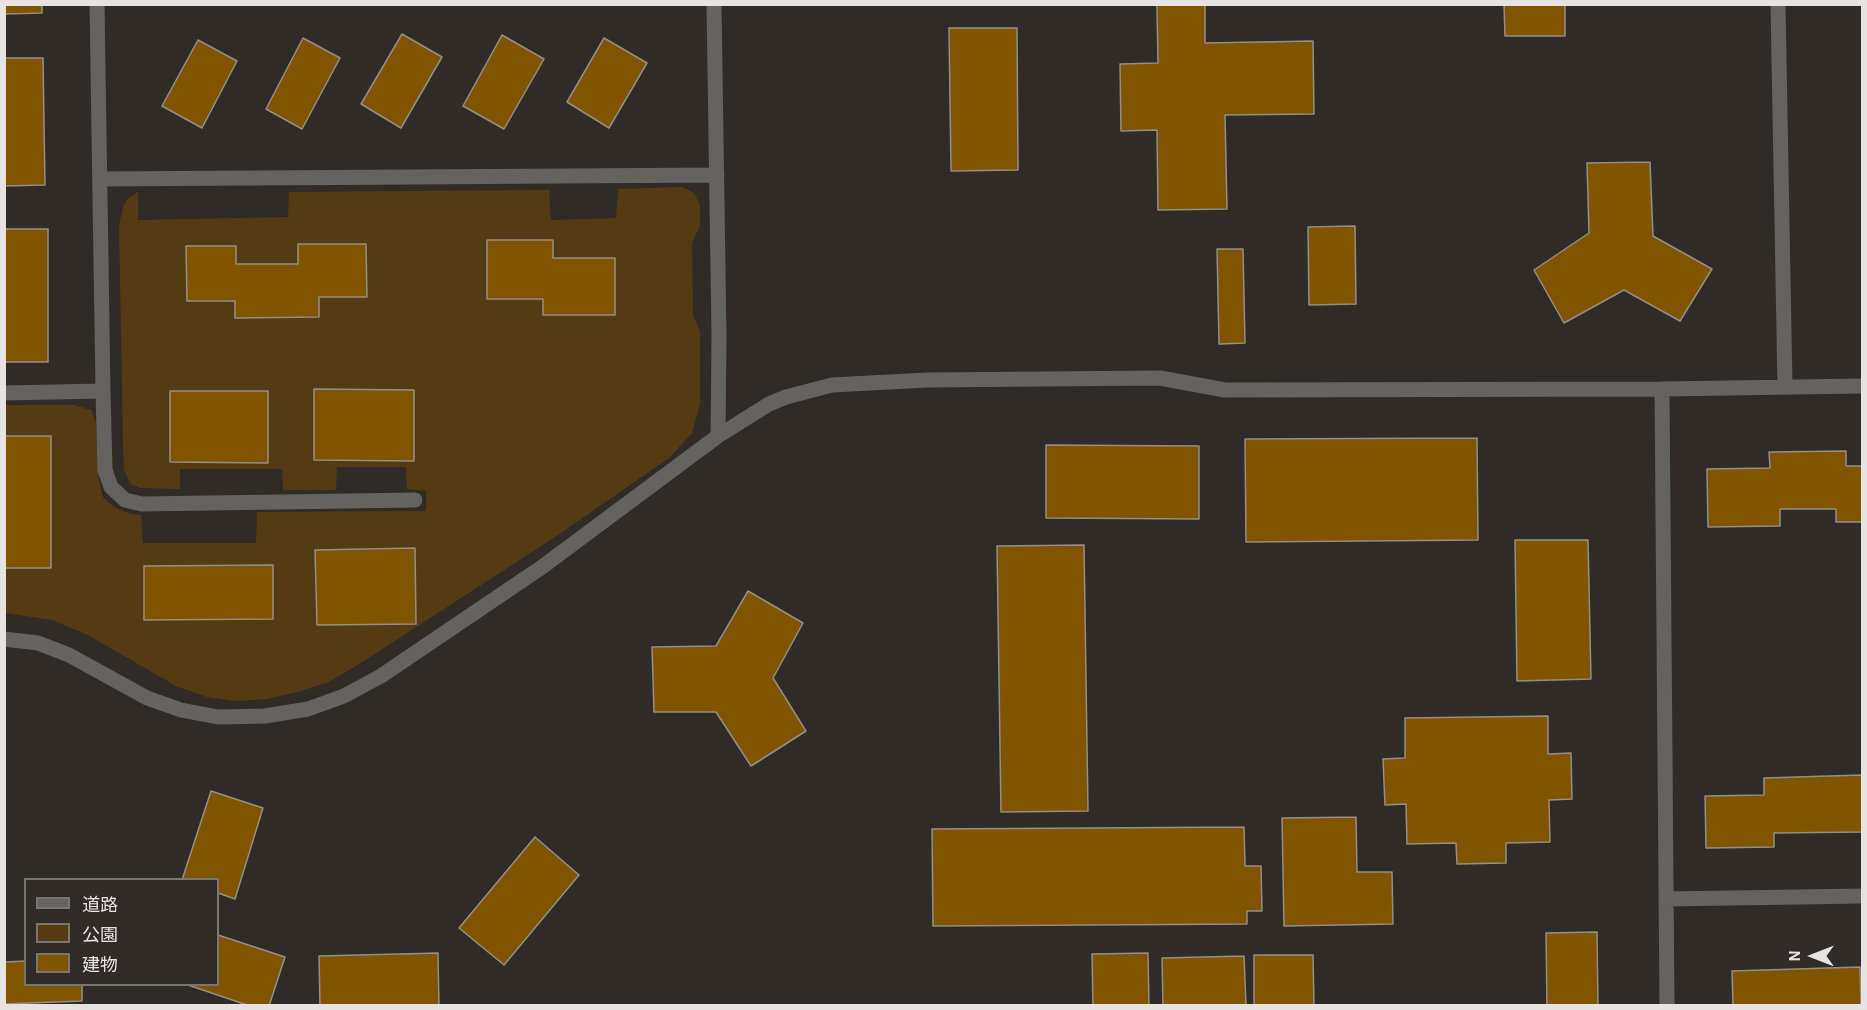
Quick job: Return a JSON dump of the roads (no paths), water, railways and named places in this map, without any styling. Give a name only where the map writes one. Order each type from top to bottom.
[{"type":"lane","points":[[97,4],[105,471],[111,487],[125,500],[142,504],[415,500]]},
{"type":"lane","points":[[714,4],[718,436]]},
{"type":"lane","points":[[1778,4],[1785,387]]},
{"type":"lane","points":[[101,179],[717,175]]},
{"type":"lane","points":[[4,639],[38,643],[69,655],[147,698],[181,710],[218,717],[265,716],[308,709],[344,696],[381,676],[542,567],[718,436],[769,404],[832,385],[877,382],[1160,378],[1225,390],[1863,386]]},
{"type":"lane","points":[[1662,389],[1667,1005]]},
{"type":"lane","points":[[4,393],[103,392]]},
{"type":"lane","points":[[1666,899],[1863,896]]}]
